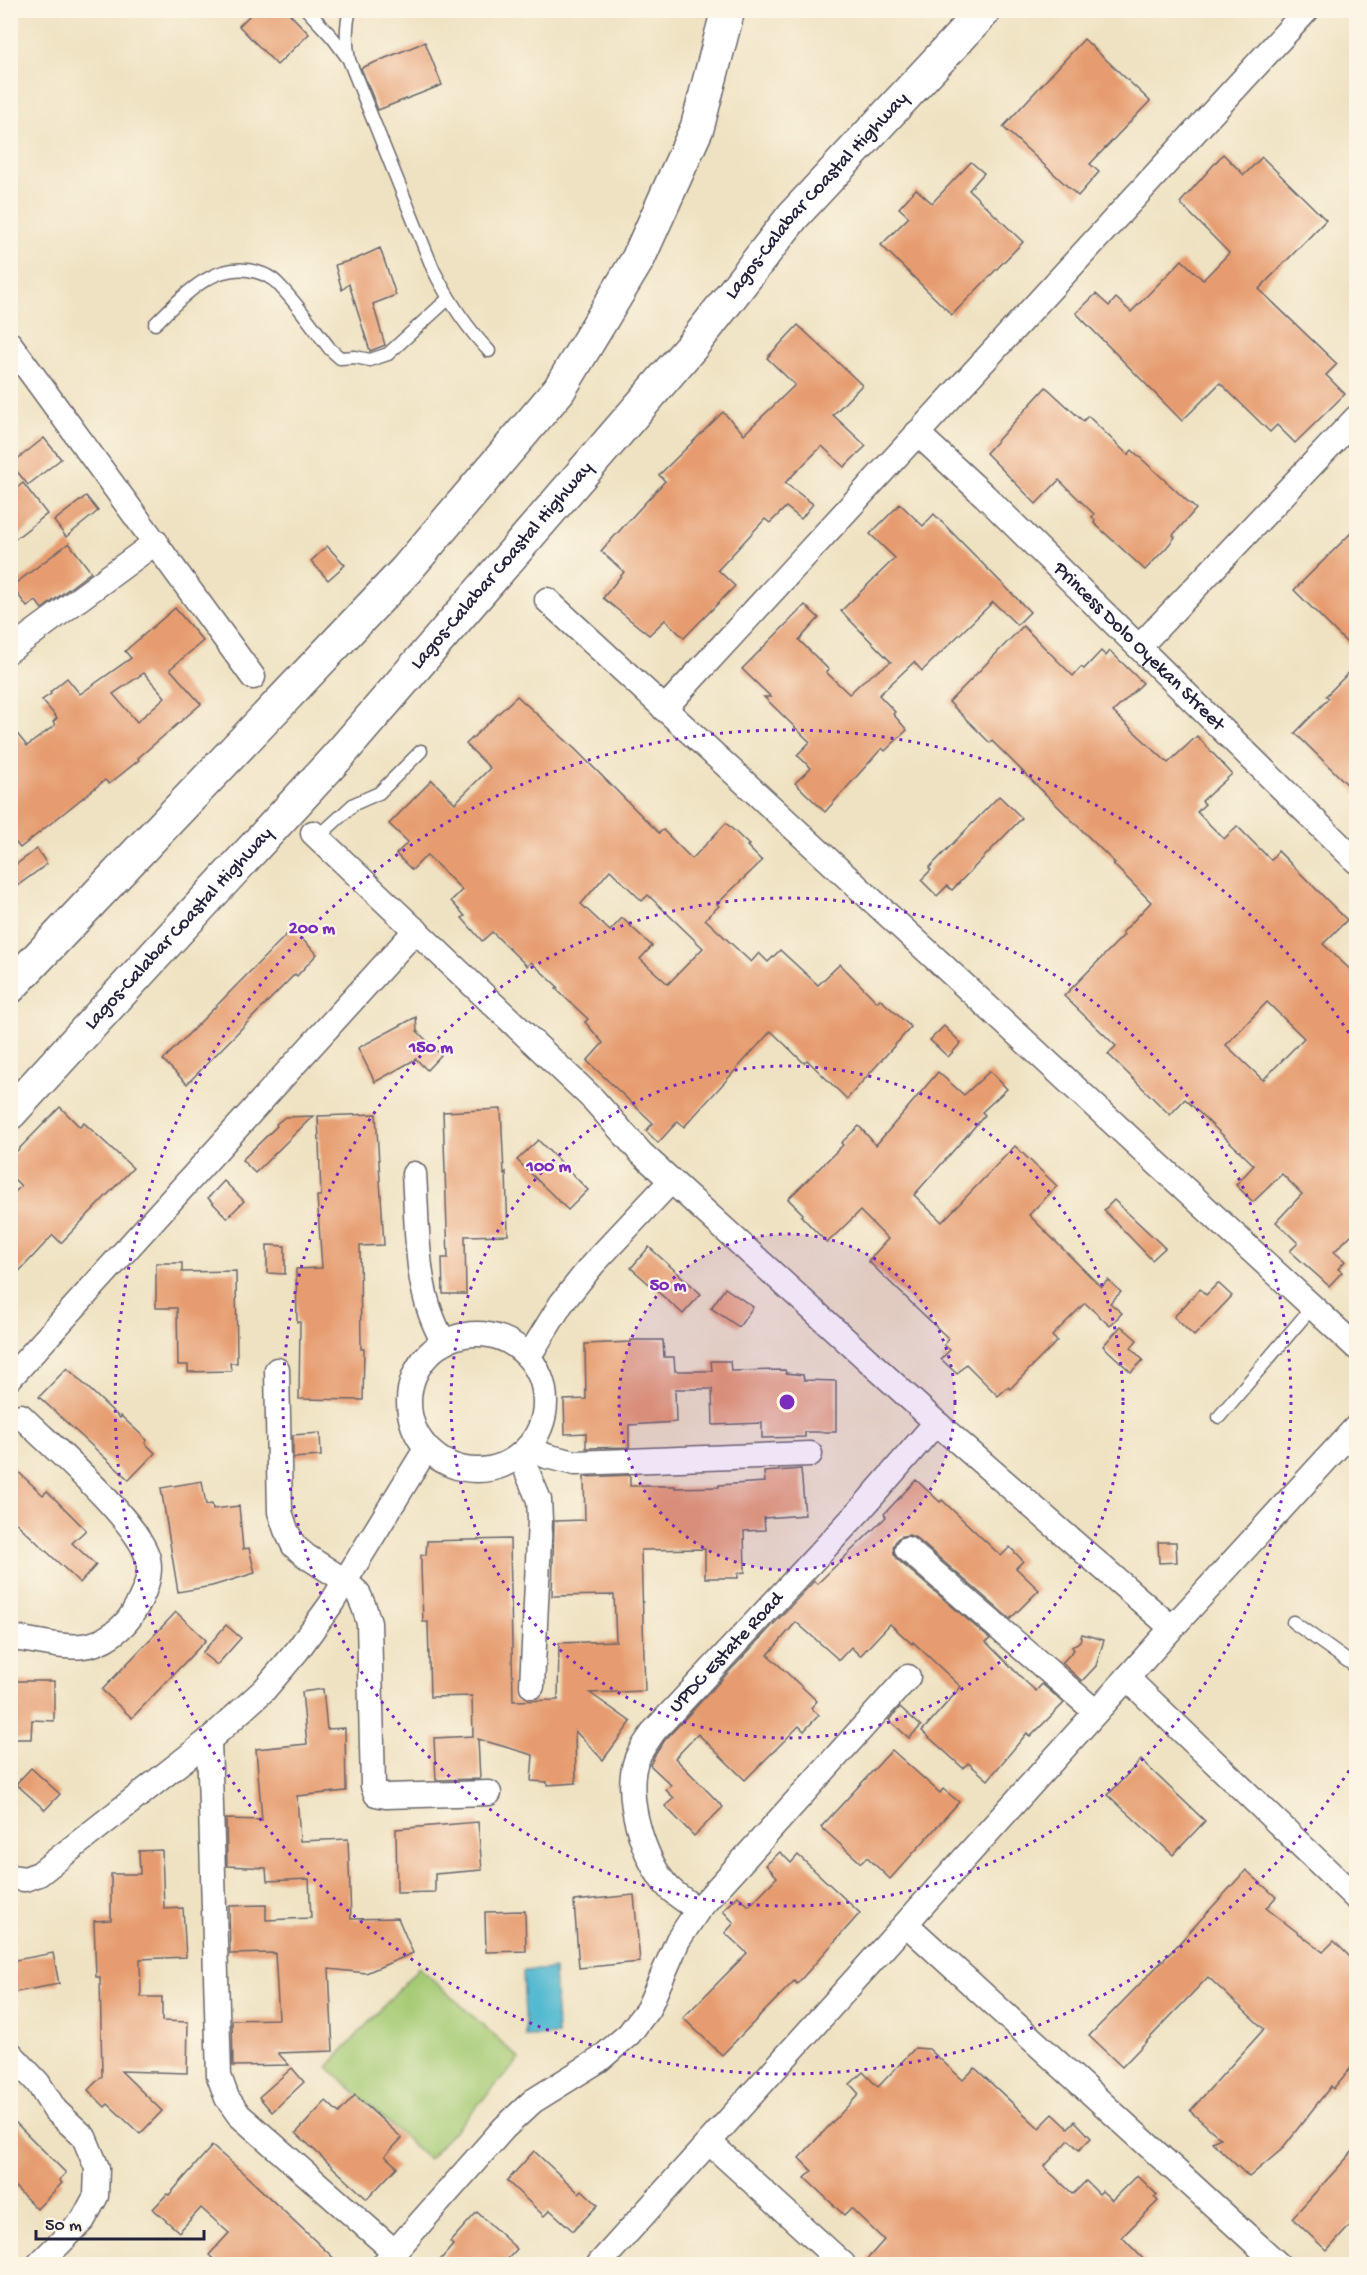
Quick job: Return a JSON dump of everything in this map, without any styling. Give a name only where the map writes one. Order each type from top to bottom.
[{"type":"highway","points":[[10,987],[406,570],[559,390],[638,259],[697,128],[728,10]]},
{"type":"highway","name":"Lagos-Calabar Coastal Highway","points":[[10,1113],[340,754],[692,346],[793,216],[985,10]]},
{"type":"street","points":[[664,709],[1307,10]]},
{"type":"street","points":[[10,344],[253,677]]},
{"type":"street","points":[[1139,647],[1356,418]]},
{"type":"street","name":"Princess Dolo Oyekan Street","points":[[917,433],[985,496],[1356,861]]},
{"type":"street","points":[[12,646],[156,542]]},
{"type":"street","points":[[546,600],[1356,1347]]},
{"type":"street","points":[[316,835],[593,1099],[641,1153],[671,1181],[939,1425],[1172,1628]]},
{"type":"street","points":[[10,1378],[416,930]]},
{"type":"street","points":[[414,1174],[422,1288],[434,1326],[444,1342]]},
{"type":"street","points":[[529,1356],[567,1296],[593,1264],[671,1181]]},
{"type":"street","points":[[467,1334],[488,1334],[510,1342],[529,1356],[542,1377],[546,1400],[542,1426],[525,1451],[511,1462],[489,1470],[464,1470],[445,1464],[426,1449],[413,1429],[408,1406],[413,1378],[425,1357],[444,1342],[467,1334]]},
{"type":"street","points":[[277,1370],[280,1512],[285,1530],[294,1546],[345,1581],[358,1593],[369,1623],[376,1794],[386,1796],[489,1793]]},
{"type":"street","points":[[10,1638],[84,1646],[100,1641],[118,1630],[133,1614],[143,1594],[148,1575],[148,1559],[131,1528],[106,1499],[21,1416]]},
{"type":"street","name":"UPDC Estate Road","points":[[698,1910],[668,1887],[648,1858],[638,1825],[632,1786],[637,1759],[654,1731],[863,1507],[927,1433],[939,1425]]},
{"type":"street","points":[[599,2265],[1096,1712],[1356,1427]]},
{"type":"street","points":[[10,1877],[24,1879],[39,1874],[208,1740],[264,1690],[297,1651],[345,1581],[426,1449]]},
{"type":"street","points":[[525,1451],[575,1462],[810,1454]]},
{"type":"street","points":[[525,1451],[538,1500],[540,1520],[532,1686]]},
{"type":"street","points":[[907,1550],[1096,1712]]},
{"type":"street","points":[[208,1740],[219,2076],[227,2098],[240,2115],[389,2258],[504,2128],[526,2107],[563,2081],[599,2060],[630,2034],[648,2009],[678,1940],[698,1910],[908,1677]]},
{"type":"street","points":[[1127,1678],[1356,1898]]},
{"type":"street","points":[[906,1924],[1278,2265]]},
{"type":"street","points":[[10,2053],[38,2083],[55,2110],[84,2137],[97,2168],[96,2196],[83,2220],[39,2265]]},
{"type":"street","points":[[710,2143],[843,2265]]},
{"type":"lane","points":[[307,10],[333,38],[349,60]]},
{"type":"lane","points":[[350,10],[346,41],[349,60],[433,269],[448,299],[468,328],[489,351]]},
{"type":"lane","points":[[155,324],[189,290],[226,269],[245,268],[275,281],[330,349],[340,358],[355,357],[370,360],[388,354],[448,299]]},
{"type":"lane","points":[[316,835],[354,804],[379,793],[421,751]]},
{"type":"lane","points":[[1219,1418],[1312,1306]]},
{"type":"lane","points":[[1293,1622],[1356,1666]]},
{"type":"green space","points":[[419,1967],[520,2059],[428,2159],[328,2067]]},
{"type":"water","points":[[554,1969],[557,2035],[526,2036],[523,1971]]},
{"type":"building","points":[[255,10],[286,10],[309,34],[277,65],[239,26]]},
{"type":"building","points":[[1084,39],[1150,101],[1090,164],[1099,172],[1078,196],[1003,127]]},
{"type":"building","points":[[425,42],[442,85],[378,110],[361,68]]},
{"type":"building","points":[[1223,154],[1244,175],[1262,157],[1326,220],[1259,289],[1337,364],[1326,375],[1345,394],[1295,443],[1277,425],[1270,432],[1220,383],[1182,421],[1076,313],[1096,294],[1109,306],[1116,298],[1131,312],[1182,260],[1203,280],[1229,253],[1180,203]]},
{"type":"building","points":[[971,162],[984,173],[969,190],[1023,242],[952,315],[881,245],[909,217],[899,208],[916,189],[932,203]]},
{"type":"building","points":[[380,248],[396,295],[373,304],[385,345],[370,351],[349,284],[342,290],[335,265],[356,259]]},
{"type":"building","points":[[798,325],[862,385],[833,415],[866,446],[844,467],[822,446],[785,483],[813,504],[801,519],[786,507],[770,523],[765,519],[718,570],[735,586],[684,638],[665,620],[649,635],[603,598],[624,572],[601,551],[665,481],[659,475],[723,412],[744,434],[795,385],[767,358]]},
{"type":"building","points":[[1046,387],[1083,421],[1088,416],[1128,455],[1132,450],[1196,509],[1173,535],[1175,537],[1167,547],[1145,570],[1094,523],[1095,520],[1092,517],[1094,514],[1059,480],[1036,504],[986,453]]},
{"type":"building","points":[[44,438],[61,459],[28,485],[11,464]]},
{"type":"building","points":[[23,483],[47,514],[10,543],[10,493]]},
{"type":"building","points":[[86,496],[98,511],[66,537],[54,521]]},
{"type":"building","points":[[900,504],[923,526],[934,514],[1030,612],[1017,625],[993,602],[922,671],[914,662],[879,695],[895,712],[893,714],[907,730],[885,751],[882,748],[825,812],[795,783],[811,768],[797,755],[810,742],[764,697],[771,697],[742,669],[805,605],[819,618],[799,640],[829,670],[826,672],[849,694],[863,681],[891,662],[841,611],[895,558],[870,534]]},
{"type":"building","points":[[1356,528],[1356,652],[1294,590]]},
{"type":"building","points":[[69,543],[91,572],[42,609],[36,601],[27,607],[12,586]]},
{"type":"building","points":[[327,546],[345,565],[328,580],[311,561]]},
{"type":"building","points":[[175,608],[203,641],[170,669],[201,704],[109,784],[105,780],[20,848],[10,836],[10,725],[27,746],[55,725],[53,722],[57,718],[42,700],[51,694],[50,692],[67,678],[80,694],[131,658],[125,651]],"holes":[[[144,673],[165,697],[137,722],[113,694]]]},
{"type":"building","points":[[1023,626],[1073,676],[1081,667],[1084,669],[1101,651],[1106,656],[1110,651],[1143,683],[1113,712],[1168,763],[1197,736],[1232,774],[1202,801],[1205,804],[1197,812],[1224,839],[1237,826],[1271,860],[1278,851],[1347,920],[1323,944],[1356,975],[1356,1230],[1334,1252],[1345,1261],[1338,1269],[1342,1272],[1329,1286],[1290,1251],[1298,1243],[1276,1222],[1302,1194],[1282,1174],[1253,1202],[1236,1185],[1254,1165],[1185,1099],[1170,1115],[1108,1054],[1116,1046],[1064,996],[1124,935],[1122,933],[1151,902],[992,741],[990,743],[949,702]],"holes":[[[1267,1002],[1304,1038],[1263,1080],[1226,1045]]]},
{"type":"building","points":[[1356,665],[1356,793],[1295,733],[1329,698],[1326,696]]},
{"type":"building","points":[[517,696],[574,748],[659,833],[663,830],[692,859],[726,823],[762,861],[717,904],[719,906],[705,919],[751,962],[759,953],[768,962],[780,950],[818,985],[840,964],[877,1002],[880,999],[911,1027],[847,1099],[807,1060],[804,1063],[771,1031],[684,1127],[678,1121],[658,1143],[646,1131],[653,1123],[587,1061],[603,1043],[585,1022],[588,1019],[531,962],[527,966],[492,932],[482,941],[462,918],[465,916],[451,901],[462,890],[427,855],[412,870],[396,854],[408,842],[389,824],[432,780],[455,803],[490,768],[466,744]],"holes":[[[610,870],[642,901],[648,895],[703,948],[668,984],[640,959],[652,946],[622,918],[610,931],[581,904]]]},
{"type":"building","points":[[999,796],[1022,818],[952,890],[947,886],[937,896],[921,880],[931,870],[929,868]]},
{"type":"building","points":[[37,849],[47,864],[10,891],[10,869]]},
{"type":"building","points":[[292,929],[317,954],[187,1084],[163,1060]]},
{"type":"building","points":[[416,1017],[417,1031],[441,1055],[427,1070],[416,1059],[375,1082],[358,1048]]},
{"type":"building","points":[[944,1026],[961,1043],[948,1057],[930,1040]]},
{"type":"building","points":[[990,1071],[1007,1089],[982,1112],[985,1115],[914,1195],[942,1222],[1015,1146],[1057,1186],[1029,1215],[1101,1287],[1108,1280],[1121,1292],[1110,1303],[1122,1313],[1110,1326],[1085,1303],[1052,1336],[1057,1341],[1010,1389],[1008,1387],[998,1396],[966,1364],[957,1374],[941,1359],[950,1350],[944,1345],[949,1339],[868,1261],[888,1239],[860,1211],[827,1243],[788,1199],[859,1126],[876,1145],[938,1072],[964,1095]]},
{"type":"building","points":[[60,1107],[80,1127],[84,1123],[133,1168],[61,1243],[53,1235],[10,1281],[10,1197],[21,1186],[10,1175],[10,1158]]},
{"type":"building","points":[[501,1109],[508,1235],[465,1236],[466,1294],[443,1294],[442,1258],[448,1258],[443,1112]]},
{"type":"building","points":[[376,1114],[384,1245],[360,1246],[361,1349],[364,1349],[363,1400],[299,1399],[300,1322],[297,1322],[296,1269],[322,1268],[317,1196],[321,1196],[318,1116]]},
{"type":"building","points":[[313,1116],[255,1173],[242,1160],[285,1117]]},
{"type":"building","points":[[538,1140],[588,1190],[568,1210],[517,1160]]},
{"type":"building","points":[[224,1181],[244,1201],[227,1218],[208,1198]]},
{"type":"building","points":[[1114,1200],[1165,1248],[1152,1260],[1104,1210]]},
{"type":"building","points":[[267,1245],[285,1246],[285,1274],[267,1273]]},
{"type":"building","points":[[649,1247],[701,1294],[683,1314],[631,1268]]},
{"type":"building","points":[[156,1263],[182,1263],[182,1272],[236,1271],[237,1363],[230,1363],[231,1371],[188,1372],[188,1365],[178,1365],[177,1308],[156,1308]]},
{"type":"building","points":[[1218,1283],[1232,1296],[1194,1336],[1174,1317],[1200,1289],[1206,1295]]},
{"type":"building","points":[[725,1288],[753,1307],[739,1327],[711,1308]]},
{"type":"building","points":[[1121,1326],[1137,1340],[1131,1348],[1143,1360],[1131,1372],[1103,1346]]},
{"type":"building","points":[[631,1340],[663,1340],[664,1357],[674,1357],[675,1371],[712,1371],[711,1361],[730,1361],[731,1371],[785,1370],[786,1373],[803,1375],[804,1380],[836,1381],[836,1432],[805,1432],[805,1437],[762,1438],[762,1423],[713,1425],[712,1389],[675,1389],[676,1422],[629,1425],[629,1447],[586,1448],[586,1433],[565,1434],[564,1400],[586,1399],[585,1344],[631,1342]]},
{"type":"building","points":[[67,1368],[147,1440],[145,1443],[155,1453],[129,1480],[39,1397]]},
{"type":"building","points":[[320,1433],[321,1456],[293,1458],[293,1435]]},
{"type":"building","points":[[10,1464],[43,1495],[47,1491],[86,1530],[72,1543],[96,1565],[80,1583],[10,1517]]},
{"type":"building","points":[[801,1469],[805,1515],[764,1518],[765,1530],[744,1531],[745,1572],[738,1573],[738,1578],[705,1578],[705,1549],[641,1550],[645,1691],[590,1693],[631,1722],[603,1760],[575,1731],[576,1783],[547,1785],[547,1782],[531,1781],[533,1755],[478,1739],[480,1779],[436,1780],[434,1738],[473,1736],[472,1696],[430,1697],[428,1622],[423,1622],[421,1567],[421,1555],[426,1555],[427,1541],[510,1539],[513,1701],[558,1700],[559,1643],[616,1641],[614,1595],[552,1596],[554,1521],[585,1520],[584,1477],[630,1475],[630,1486],[719,1487],[719,1485],[765,1482],[764,1472]]},
{"type":"building","points":[[916,1480],[940,1502],[942,1500],[1001,1556],[1010,1547],[1023,1561],[1016,1568],[1039,1590],[1010,1619],[916,1538],[909,1535],[897,1539],[893,1547],[894,1554],[898,1560],[990,1639],[986,1642],[1036,1691],[1042,1684],[1064,1703],[1030,1737],[1027,1733],[988,1780],[968,1763],[963,1768],[922,1731],[961,1687],[913,1642],[912,1644],[890,1624],[860,1656],[851,1647],[839,1660],[796,1622],[768,1655],[817,1701],[811,1708],[819,1715],[804,1731],[799,1726],[745,1780],[698,1734],[675,1758],[723,1807],[694,1836],[665,1806],[674,1798],[666,1790],[671,1785],[650,1765],[655,1755],[665,1740],[814,1581],[817,1584],[886,1517],[884,1514]]},
{"type":"building","points":[[202,1481],[206,1505],[212,1504],[213,1509],[239,1506],[243,1549],[249,1548],[255,1573],[212,1586],[178,1592],[161,1488]]},
{"type":"building","points":[[1158,1542],[1176,1542],[1177,1562],[1159,1563]]},
{"type":"building","points":[[176,1612],[206,1640],[132,1718],[102,1690]]},
{"type":"building","points":[[226,1625],[241,1638],[217,1665],[202,1653]]},
{"type":"building","points":[[1082,1634],[1104,1640],[1096,1666],[1082,1681],[1062,1663],[1074,1650],[1072,1647],[1080,1641]]},
{"type":"building","points":[[10,1681],[54,1681],[54,1721],[32,1720],[31,1739],[10,1739]]},
{"type":"building","points":[[323,1689],[327,1729],[345,1728],[346,1791],[297,1796],[300,1841],[348,1839],[351,1919],[398,1918],[413,1953],[366,1973],[329,1969],[333,2051],[278,2053],[289,2065],[233,2066],[232,2020],[279,2019],[275,1953],[230,1954],[229,1906],[266,1905],[266,1920],[311,1918],[309,1879],[267,1881],[266,1868],[227,1866],[226,1819],[262,1820],[256,1749],[307,1744],[302,1692]]},
{"type":"building","points":[[900,1707],[921,1726],[909,1738],[889,1720]]},
{"type":"building","points":[[892,1750],[940,1793],[943,1789],[959,1802],[890,1879],[867,1857],[861,1863],[821,1827]]},
{"type":"building","points":[[1141,1760],[1205,1821],[1173,1855],[1108,1795]]},
{"type":"building","points":[[31,1768],[60,1794],[45,1810],[16,1784]]},
{"type":"building","points":[[478,1822],[482,1870],[435,1874],[435,1892],[397,1893],[396,1829]]},
{"type":"building","points":[[162,1850],[164,1909],[183,1908],[186,1957],[140,1959],[141,1997],[162,1997],[162,2021],[188,2022],[187,2073],[121,2071],[162,2111],[140,2134],[108,2104],[105,2107],[88,2090],[102,2076],[100,1977],[96,1977],[94,1921],[111,1920],[111,1874],[140,1874],[139,1851]]},
{"type":"building","points":[[780,1852],[791,1863],[798,1855],[860,1913],[797,1984],[794,1981],[722,2055],[683,2018],[747,1953],[725,1933],[734,1923],[723,1911],[738,1896],[749,1906],[777,1877],[766,1865]]},
{"type":"building","points":[[1246,1870],[1276,1897],[1266,1908],[1323,1952],[1334,1941],[1356,1963],[1356,2062],[1333,2089],[1331,2086],[1281,2150],[1249,2177],[1212,2142],[1220,2138],[1190,2111],[1264,2029],[1208,1977],[1122,2067],[1089,2036],[1173,1950]]},
{"type":"building","points":[[634,1895],[640,1962],[579,1968],[574,1901]]},
{"type":"building","points":[[525,1911],[526,1951],[486,1952],[485,1912]]},
{"type":"building","points":[[53,1953],[59,1984],[10,1993],[10,1961]]},
{"type":"building","points":[[915,2048],[929,2049],[963,2080],[975,2068],[1039,2128],[1053,2114],[1068,2128],[1075,2121],[1091,2138],[1079,2150],[1069,2140],[1044,2167],[1073,2194],[1086,2181],[1099,2194],[1102,2191],[1112,2200],[1137,2175],[1157,2195],[1154,2197],[1158,2201],[1122,2237],[1149,2265],[862,2265],[884,2240],[851,2208],[844,2215],[805,2178],[812,2171],[799,2158],[859,2094],[850,2084],[863,2072],[878,2087]]},
{"type":"building","points":[[292,2068],[304,2082],[272,2112],[259,2097]]},
{"type":"building","points":[[355,2095],[402,2138],[385,2156],[397,2167],[367,2199],[296,2133],[326,2101],[339,2113]]},
{"type":"building","points":[[10,2117],[66,2173],[59,2180],[62,2183],[37,2209],[10,2182]]},
{"type":"building","points":[[212,2146],[341,2265],[220,2265],[209,2255],[229,2233],[201,2208],[179,2232],[153,2209],[167,2194],[169,2195]]},
{"type":"building","points":[[1356,2148],[1356,2219],[1327,2251],[1292,2218]]},
{"type":"building","points":[[534,2151],[579,2193],[582,2190],[598,2205],[573,2231],[550,2210],[544,2216],[507,2181]]},
{"type":"building","points":[[477,2212],[517,2249],[502,2265],[436,2265],[453,2245],[450,2242]]}]
